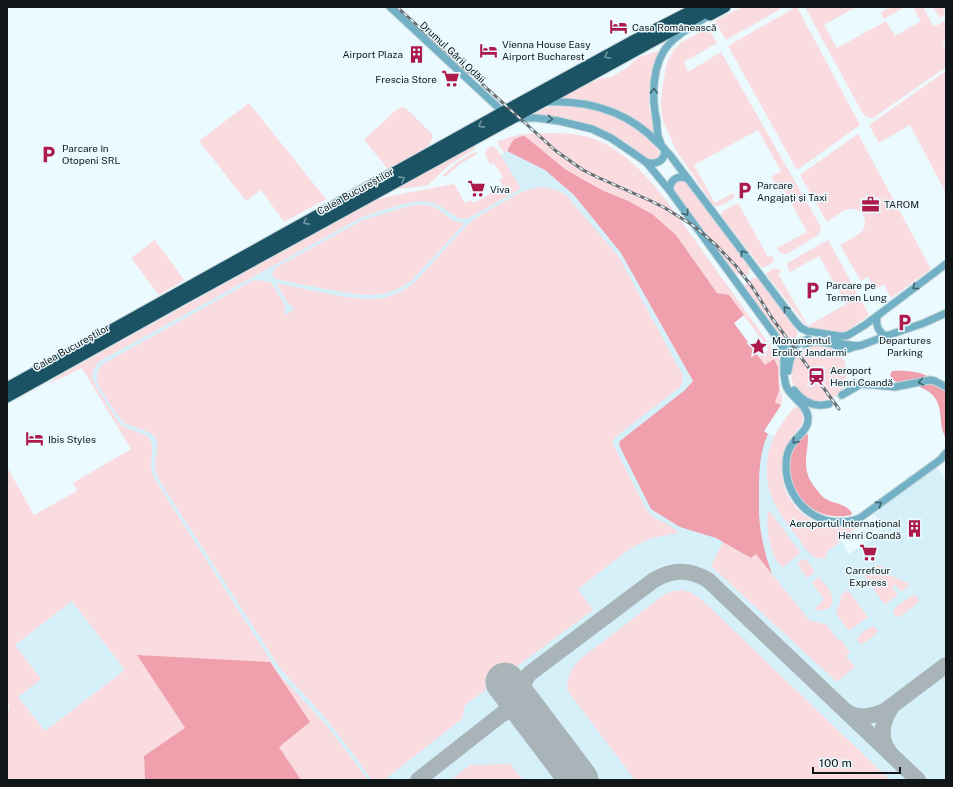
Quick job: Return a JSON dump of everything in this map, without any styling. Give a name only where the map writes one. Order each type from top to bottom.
[{"type":"highway","points":[[687,7],[652,28],[644,41],[659,42],[725,7]]},
{"type":"highway","name":"Calea Bucureștilor","points":[[7,397],[507,116],[542,102],[699,7]]},
{"type":"highway","name":"Calea Bucureștilor","points":[[7,388],[644,41],[715,7]]},
{"type":"street","name":"Drumul Gării Odăii","points":[[390,7],[507,116]]},
{"type":"street","points":[[646,162],[654,164],[660,161],[665,152],[658,136],[653,100],[657,66],[668,45],[682,33],[708,16]]},
{"type":"street","points":[[542,102],[575,102],[605,109],[636,124],[650,134],[670,156],[790,315],[804,330],[846,336],[860,329],[946,264]]},
{"type":"street","points":[[507,116],[559,121],[592,129],[612,138],[646,162],[670,191],[777,338],[785,353],[784,374],[786,384],[793,396],[804,408],[808,416],[807,426],[792,443],[788,453],[786,465],[788,480],[797,500],[807,511],[818,518],[826,520],[842,522],[860,518],[940,460],[946,453]]},
{"type":"street","points":[[656,118],[670,156]]},
{"type":"street","points":[[670,191],[670,185],[674,179],[681,177],[688,179]]},
{"type":"street","points":[[805,344],[813,342],[828,342],[841,349],[848,350],[924,323],[946,313]]},
{"type":"street","points":[[877,316],[877,328],[886,336]]},
{"type":"street","points":[[777,338],[784,345],[790,346],[818,337],[857,346]]},
{"type":"street","points":[[793,354],[788,365],[788,373],[793,389],[808,403],[818,405],[829,404]]},
{"type":"street","points":[[842,395],[861,384],[895,387],[930,380],[946,387]]},
{"type":"shaded area","points":[[742,7],[784,7],[726,40],[715,21]]},
{"type":"shaded area","points":[[796,7],[860,125],[797,170],[728,46]]},
{"type":"shaded area","points":[[805,7],[856,7],[824,25],[837,48],[886,21],[895,36],[921,21],[913,7],[923,7],[934,27],[944,21],[946,24],[946,40],[942,42],[946,49],[946,67],[873,118],[869,118],[863,114]]},
{"type":"shaded area","points":[[891,7],[905,7],[884,19],[881,12]]},
{"type":"shaded area","points":[[933,7],[942,7],[946,14],[940,18]]},
{"type":"shaded area","points":[[708,28],[717,43],[684,62],[688,72],[721,52],[821,227],[818,235],[787,254],[781,253],[777,248],[807,232],[784,190],[780,192],[771,177],[781,171],[758,130],[694,165],[715,203],[733,193],[735,197],[722,205],[714,206],[676,150],[663,121],[661,105],[662,90],[667,63],[673,51],[682,42]]},
{"type":"shaded area","points":[[658,51],[660,52],[653,72],[649,92],[649,106],[653,124],[653,134],[628,117],[556,100],[587,84],[599,79],[611,77],[628,67],[639,57]]},
{"type":"shaded area","points":[[946,71],[946,193],[910,125],[879,143],[869,125]]},
{"type":"shaded area","points":[[249,103],[326,199],[284,222],[261,190],[246,201],[199,141]]},
{"type":"shaded area","points":[[563,105],[591,109],[616,118],[629,125],[652,141],[659,149],[660,158],[649,161],[623,140],[612,134],[590,126],[566,119],[531,114],[543,108]]},
{"type":"shaded area","points":[[403,107],[408,110],[432,134],[432,140],[427,147],[388,169],[364,140],[397,109]]},
{"type":"shaded area","points":[[551,133],[579,135],[593,139],[605,144],[628,159],[648,179],[666,200],[780,359],[779,381],[783,402],[781,405],[775,402],[779,391],[777,364],[775,361],[765,365],[759,357],[769,349],[729,296],[717,293],[676,235],[565,169],[526,137],[517,137],[514,139],[504,153],[497,142],[523,134]]},
{"type":"shaded area","points":[[858,134],[931,269],[891,298],[884,284],[875,289],[868,277],[861,281],[840,245],[854,237],[864,228],[865,220],[861,212],[849,209],[827,222],[800,175]]},
{"type":"shaded area","points":[[524,136],[565,169],[604,191],[628,201],[652,214],[676,235],[717,293],[729,295],[744,315],[734,323],[765,365],[774,359],[778,367],[779,391],[775,402],[781,405],[764,431],[768,434],[762,454],[759,482],[760,529],[772,574],[756,554],[751,558],[716,538],[680,527],[651,509],[619,445],[620,441],[685,390],[693,381],[621,253],[574,195],[545,170],[507,151],[515,139]]},
{"type":"shaded area","points":[[472,146],[475,147],[475,149],[449,165],[426,186],[396,189],[400,186]]},
{"type":"shaded area","points":[[491,146],[497,149],[520,189],[469,218],[459,218],[437,205],[422,201],[396,206],[362,217],[100,361],[94,368],[93,373],[94,383],[119,423],[122,426],[147,436],[150,439],[152,447],[151,468],[156,481],[279,674],[327,726],[368,780],[301,780],[279,747],[137,655],[185,729],[144,756],[145,780],[7,780],[7,710],[9,708],[9,704],[7,705],[7,467],[34,515],[77,491],[73,483],[131,449],[82,368],[49,384],[55,378],[376,200],[454,184],[465,203],[470,200],[476,202],[503,186],[499,180],[503,177],[494,163],[490,164],[485,155],[486,150]],"holes":[[[72,601],[125,670],[45,731],[18,697],[41,679],[15,645]]]},
{"type":"shaded area","points":[[507,151],[545,170],[574,195],[621,253],[693,381],[781,405],[764,431],[784,442],[775,468],[786,508],[840,539],[849,554],[884,528],[874,514],[936,467],[946,480],[946,780],[339,780],[82,368],[364,211],[446,186],[464,216],[517,186],[499,156]]},
{"type":"shaded area","points":[[475,152],[477,153],[476,155],[460,164],[443,177],[443,175],[458,162]]},
{"type":"shaded area","points":[[681,180],[685,182],[749,267],[749,274],[741,275],[734,272],[676,195],[673,185]]},
{"type":"shaded area","points":[[542,187],[553,189],[565,194],[619,257],[682,374],[682,384],[680,387],[614,438],[613,441],[613,444],[647,511],[679,533],[649,539],[637,545],[578,589],[593,610],[465,705],[462,719],[384,780],[372,780],[330,724],[278,665],[159,480],[155,467],[157,443],[155,437],[149,433],[128,425],[122,420],[101,390],[97,381],[97,374],[103,364],[254,280],[271,282],[285,306],[284,312],[286,315],[294,309],[293,306],[289,305],[276,283],[366,299],[384,298],[396,294],[414,283],[467,225],[477,217],[519,193]]},
{"type":"shaded area","points":[[738,203],[768,257],[772,255],[774,260],[767,266],[761,267],[721,215],[723,211]]},
{"type":"shaded area","points":[[413,205],[431,206],[460,223],[465,223],[412,280],[402,287],[381,294],[371,295],[350,293],[274,278],[272,274],[275,268],[363,220]]},
{"type":"shaded area","points":[[155,240],[184,280],[159,295],[131,258]]},
{"type":"shaded area","points":[[828,240],[869,315],[849,330],[842,333],[811,329],[807,326],[766,274],[774,269],[778,269],[781,272],[778,274],[808,326],[846,304],[819,256],[790,272],[788,264],[789,262]]},
{"type":"shaded area","points":[[753,278],[760,279],[797,331],[797,337],[790,342],[784,343],[745,289],[748,281]]},
{"type":"shaded area","points":[[819,345],[834,350],[842,358],[847,373],[842,388],[834,396],[819,401],[804,396],[796,388],[791,373],[796,358],[804,350]]},
{"type":"shaded area","points":[[892,371],[908,371],[923,374],[936,381],[941,386],[946,393],[946,439],[943,431],[939,406],[933,395],[923,388],[896,382],[890,375]]},
{"type":"shaded area","points":[[797,406],[802,412],[803,420],[787,445],[783,456],[782,467],[782,478],[789,498],[804,515],[813,521],[833,527],[855,526],[855,529],[827,552],[826,558],[816,558],[805,548],[778,510],[773,500],[768,481],[767,461],[772,442],[781,425]]},
{"type":"shaded area","points":[[807,434],[806,469],[811,482],[824,498],[845,506],[852,513],[851,515],[830,516],[815,510],[804,501],[794,486],[789,469],[789,460],[796,444]]},
{"type":"shaded area","points":[[768,512],[772,514],[800,552],[783,567],[779,564],[772,551],[767,525]]},
{"type":"shaded area","points":[[723,542],[751,558],[756,554],[810,621],[826,624],[838,640],[840,639],[850,653],[846,656],[855,667],[837,682],[711,566]]},
{"type":"shaded area","points":[[805,559],[815,572],[807,578],[798,565],[799,561]]},
{"type":"shaded area","points":[[878,565],[882,566],[888,574],[910,584],[902,592],[895,585],[892,587],[898,595],[886,604],[884,604],[864,575]]},
{"type":"shaded area","points":[[819,577],[830,591],[833,600],[831,606],[825,610],[814,609],[824,599],[812,583]]},
{"type":"shaded area","points":[[682,590],[690,592],[702,600],[890,780],[635,780],[567,690],[567,685],[572,670],[579,660],[665,594]]},
{"type":"shaded area","points":[[848,590],[868,617],[850,630],[848,630],[836,614],[841,595]]},
{"type":"shaded area","points":[[911,596],[917,597],[918,603],[901,616],[895,616],[893,613],[895,608]]},
{"type":"shaded area","points":[[72,601],[125,670],[45,731],[18,697],[15,645]]},
{"type":"shaded area","points":[[874,626],[878,631],[876,634],[863,644],[860,644],[857,640],[860,636]]},
{"type":"shaded area","points":[[137,655],[270,662],[310,722],[279,747],[301,780],[145,780],[144,756],[185,728]]},
{"type":"shaded area","points":[[510,764],[523,780],[451,780],[470,765]]},
{"type":"taxiway","points":[[532,718],[525,706],[522,696],[523,686],[529,674],[654,580],[674,572],[688,572],[708,580],[918,780]]},
{"type":"taxiway","points":[[846,711],[855,716],[870,716],[885,711],[946,665]]},
{"type":"taxiway","points":[[889,751],[883,740],[883,727],[887,715],[893,705]]},
{"type":"taxiway","points":[[418,780],[502,714],[511,711],[518,711],[532,718]]},
{"type":"runway","points":[[505,682],[579,780]]},
{"type":"tunnel","points":[[793,354],[805,344]]},
{"type":"tunnel","points":[[829,404],[842,395]]},
{"type":"railway","points":[[397,7],[556,151],[583,170],[665,208],[694,226],[715,244],[736,266],[753,288],[772,318],[839,409]]},
{"type":"place","name":"Casa Românească","points":[[619,27]]},
{"type":"place","name":"Vienna House Easy Airport Bucharest","points":[[489,50]]},
{"type":"place","name":"Airport Plaza","points":[[416,54]]},
{"type":"place","name":"Frescia Store","points":[[450,79]]},
{"type":"place","name":"Parcare în Otopeni SRL","points":[[49,154]]},
{"type":"place","name":"Viva","points":[[477,189]]},
{"type":"place","name":"Parcare Angajați și Taxi","points":[[744,191]]},
{"type":"place","name":"TAROM","points":[[871,204]]},
{"type":"place","name":"Parcare pe Termen Lung","points":[[813,291]]},
{"type":"place","name":"Departures Parking","points":[[905,323]]},
{"type":"place","name":"Monumentul Eroilor Jandarmi","points":[[759,346]]},
{"type":"place","name":"Aeroport Henri Coandă","points":[[817,376]]},
{"type":"place","name":"Ibis Styles","points":[[35,439]]},
{"type":"place","name":"Aeroportul Internațional Henri Coandă","points":[[914,529]]},
{"type":"place","name":"Carrefour Express","points":[[868,553]]}]
